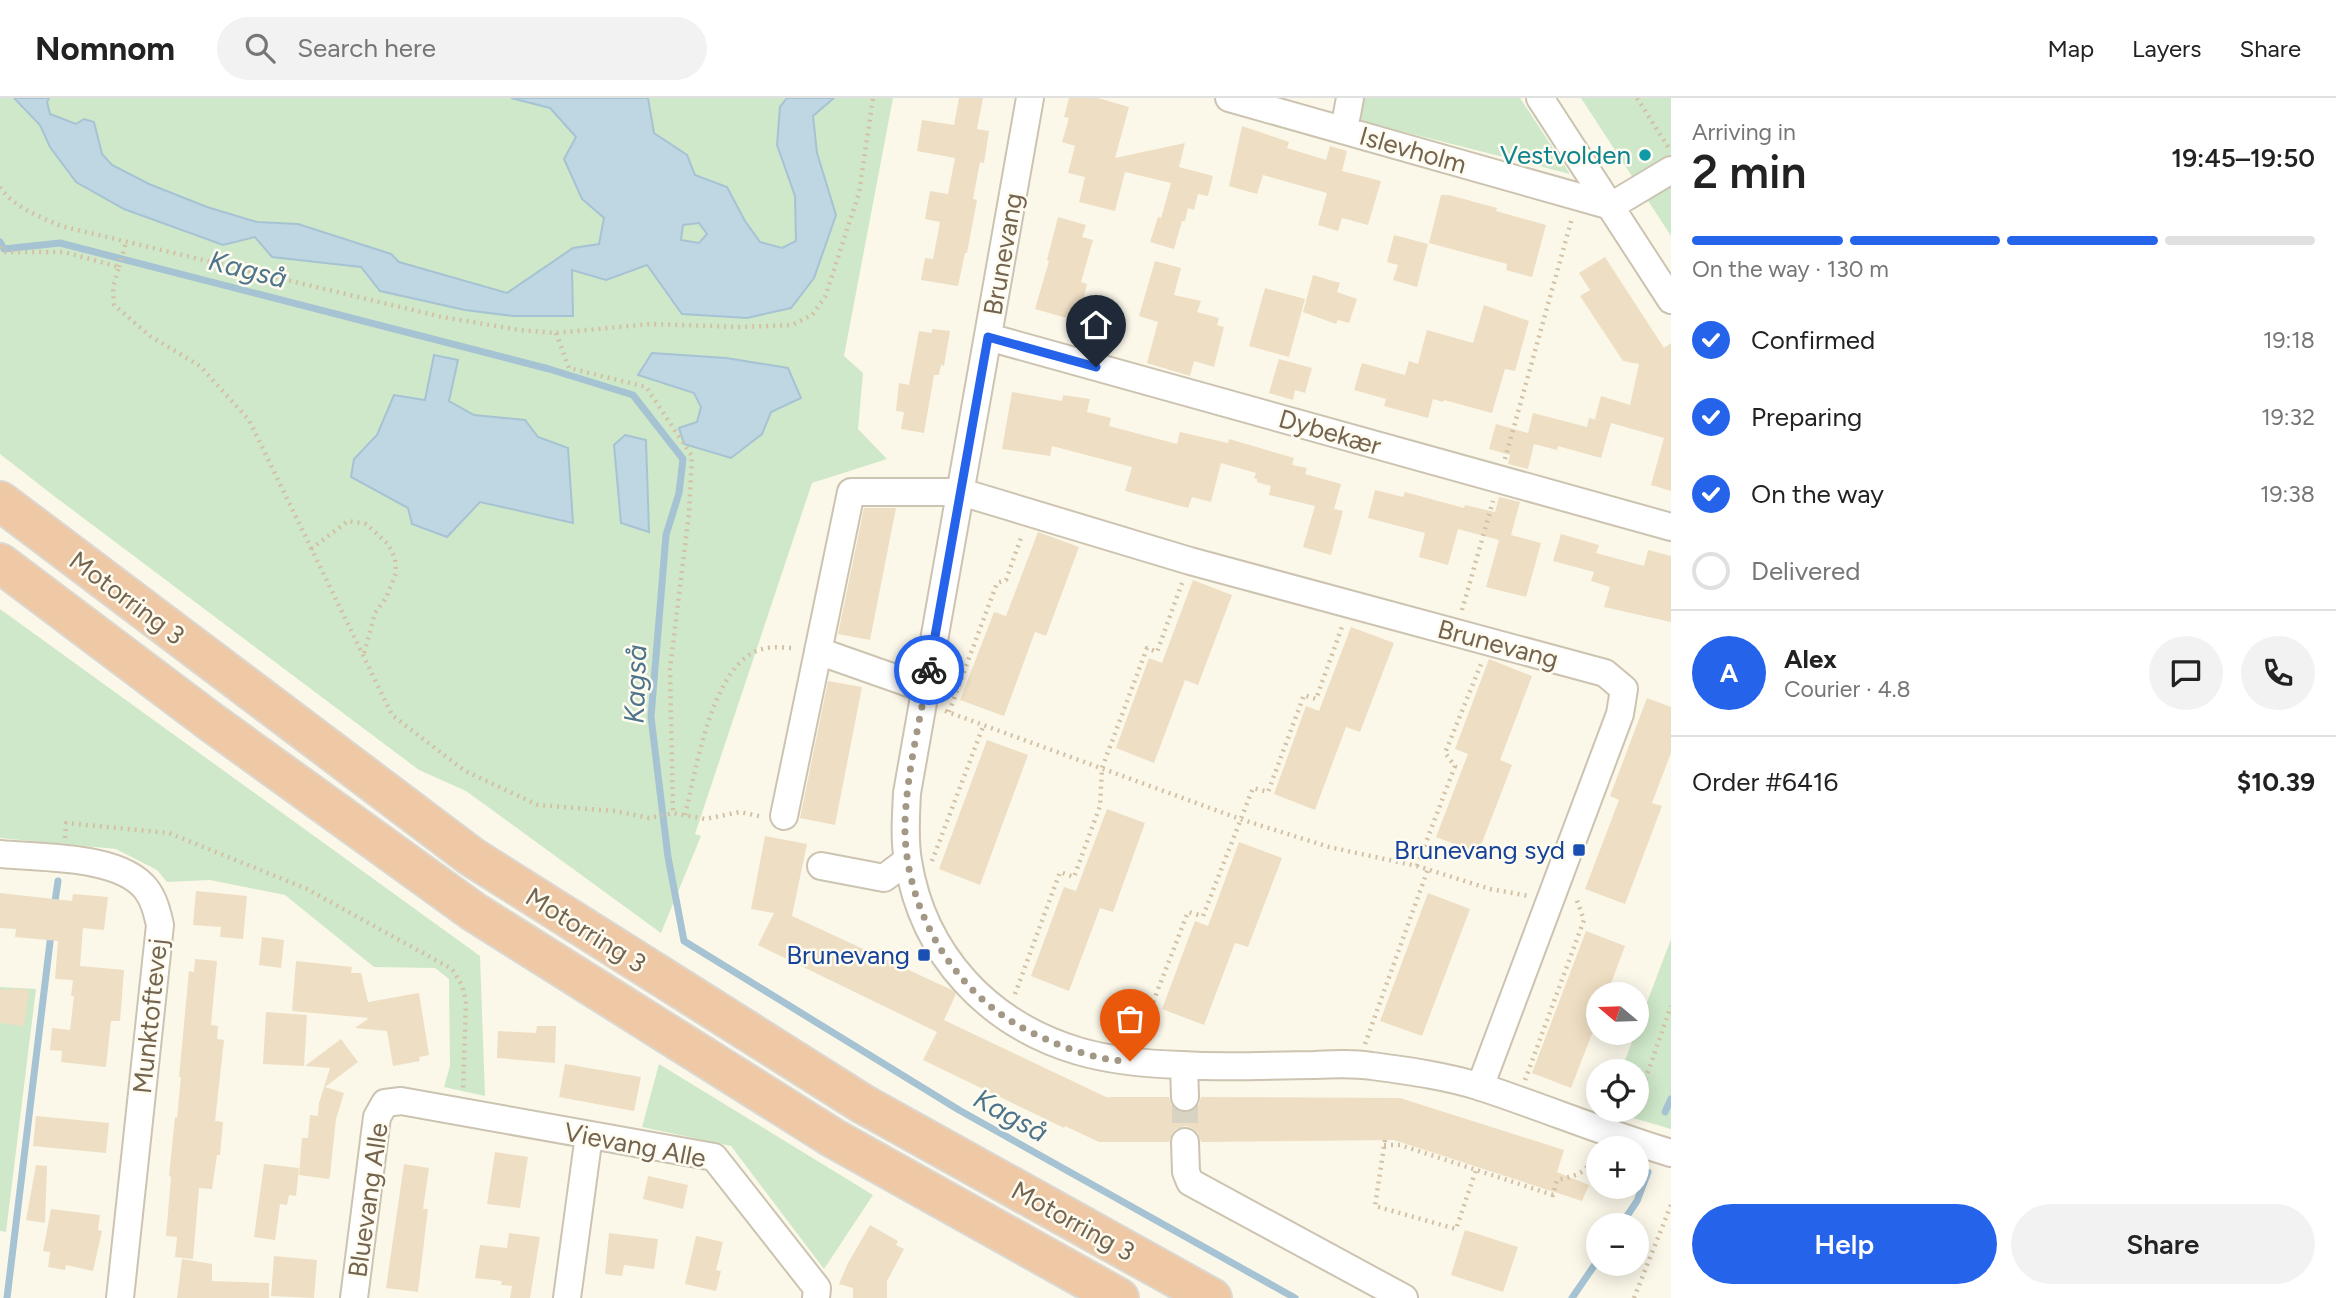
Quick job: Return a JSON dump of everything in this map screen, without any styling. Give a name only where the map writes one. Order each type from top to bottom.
[{"type":"highway","name":"Motorring 3","points":[[0,501],[472,857],[863,1104],[1212,1298]]},
{"type":"highway","name":"Motorring 3","points":[[0,563],[211,722],[474,912],[833,1138],[1118,1298]]},
{"type":"street","name":"Brunevang","points":[[1030,98],[907,793],[905,825],[920,861],[918,904],[949,965],[1006,1018],[1038,1036],[1078,1051],[1130,1061],[1184,1066],[1358,1064],[1434,1076],[1480,1087],[1671,1153]]},
{"type":"street","name":"Islevholm","points":[[1229,98],[1611,206]]},
{"type":"street","points":[[1344,130],[1350,98]]},
{"type":"street","points":[[1540,98],[1671,300]]},
{"type":"street","points":[[1611,206],[1671,170]]},
{"type":"street","name":"Dybekær","points":[[988,337],[1671,527]]},
{"type":"street","points":[[785,816],[851,492],[961,492]]},
{"type":"street","name":"Brunevang","points":[[961,492],[1190,561],[1605,673],[1624,689],[1620,714],[1480,1087]]},
{"type":"street","points":[[818,651],[924,698]]},
{"type":"street","name":"Munktoftevej","points":[[0,854],[107,865],[130,876],[145,888],[154,904],[160,925],[120,1298]]},
{"type":"street","points":[[821,866],[884,878],[920,861]]},
{"type":"street","points":[[1184,1066],[1185,1097]]},
{"type":"street","name":"Vievang Alle","points":[[385,1103],[401,1101],[714,1157],[817,1288],[816,1298]]},
{"type":"street","name":"Bluevang Alle","points":[[354,1298],[377,1117],[385,1103]]},
{"type":"street","points":[[567,1298],[589,1135]]},
{"type":"street","points":[[1185,1142],[1186,1172],[1190,1182],[1404,1298]]},
{"type":"path","points":[[0,187],[27,211],[61,226],[442,317],[556,333],[650,324],[740,327],[792,325],[812,315],[825,297],[859,193],[873,98]]},
{"type":"path","points":[[1636,98],[1671,152]]},
{"type":"path","points":[[1456,632],[1578,197]]},
{"type":"path","points":[[126,242],[113,287],[114,304],[150,336],[200,366],[249,420],[392,715],[465,771],[538,805],[615,811],[649,818],[673,813],[705,818],[740,812],[768,818],[785,816]]},
{"type":"path","points":[[0,247],[3,252],[64,252],[119,267]]},
{"type":"path","points":[[556,333],[569,368],[646,387],[692,456],[689,513],[670,669],[673,813]]},
{"type":"path","points":[[949,712],[997,583],[1006,580],[1030,514]]},
{"type":"path","points":[[311,549],[348,521],[366,524],[388,544],[395,558],[396,573],[386,598],[375,612],[363,657]]},
{"type":"path","points":[[1006,1018],[1060,872],[1074,877],[1100,806],[1102,768],[1147,648],[1157,652],[1190,561]]},
{"type":"path","points":[[1130,1061],[1188,912],[1203,916],[1253,788],[1268,792],[1304,695],[1316,699],[1351,604]]},
{"type":"path","points":[[1417,866],[1455,766],[1445,753],[1490,642]]},
{"type":"path","points":[[685,815],[706,731],[721,687],[738,663],[761,649],[793,648],[818,651]]},
{"type":"path","points":[[924,698],[949,712],[1241,819],[1329,847],[1417,866],[1489,889],[1550,899]]},
{"type":"path","points":[[920,861],[984,724]]},
{"type":"path","points":[[63,860],[66,823],[169,833],[307,889],[452,969],[462,985],[466,1001],[462,1113]]},
{"type":"path","points":[[1358,1064],[1428,869]]},
{"type":"path","points":[[1517,1100],[1584,920],[1575,899],[1580,886]]},
{"type":"path","points":[[1649,1069],[1671,1006]]},
{"type":"path","points":[[1476,1170],[1456,1229],[1375,1206],[1385,1143],[1399,1145],[1476,1170],[1553,1195],[1557,1180],[1580,1174],[1590,1165],[1602,1131]]},
{"type":"path","points":[[1634,1298],[1671,1205]]},
{"type":"green space","points":[[0,98],[27,98],[100,195],[124,209],[223,245],[255,237],[272,257],[361,267],[380,291],[465,310],[513,316],[573,302],[571,270],[621,251],[814,278],[836,215],[817,153],[813,116],[834,98],[893,98],[844,356],[863,373],[858,429],[887,459],[812,483],[695,834],[701,836],[661,933],[466,791],[419,770],[0,454]],"holes":[[[458,360],[449,401],[474,415],[524,420],[537,437],[567,448],[573,523],[480,502],[459,525],[408,509],[351,477],[354,459],[377,435],[425,401]]]},
{"type":"green space","points":[[40,98],[543,98],[577,137],[604,218],[599,244],[573,248],[507,293],[399,262],[391,254],[298,224],[257,222],[207,207],[149,184],[112,165],[50,114]]},
{"type":"green space","points":[[647,98],[787,98],[780,107],[786,170],[795,196],[796,241],[782,248],[760,242],[715,182],[695,175],[639,123]]},
{"type":"green space","points":[[1356,98],[1520,98],[1570,174],[1353,119]]},
{"type":"green space","name":"Vestvolden","points":[[1581,98],[1671,98],[1671,236]]},
{"type":"green space","points":[[699,223],[707,234],[699,243],[681,240],[683,225]]},
{"type":"green space","points":[[0,609],[480,956],[485,1096],[444,1087],[450,1066],[449,979],[435,968],[374,967],[285,895],[210,880],[167,882],[157,870],[116,849],[0,838]]},
{"type":"green space","points":[[1671,939],[1671,1129],[1647,1122],[1649,1059],[1626,1059],[1631,1045],[1649,1045],[1649,997]]},
{"type":"green space","points":[[0,987],[36,989],[6,1232],[0,1231]]},
{"type":"green space","points":[[659,1064],[873,1195],[824,1269],[731,1146],[642,1127]]},
{"type":"water","points":[[14,98],[49,98],[47,102],[50,114],[76,124],[84,119],[94,122],[102,154],[112,165],[149,184],[207,207],[257,222],[298,224],[391,254],[399,262],[507,293],[573,248],[599,244],[604,218],[582,199],[564,159],[576,137],[550,108],[511,98],[648,98],[654,133],[687,155],[695,175],[727,187],[760,242],[782,248],[796,241],[795,196],[777,145],[780,107],[787,98],[834,98],[813,116],[817,153],[836,215],[814,278],[791,308],[747,318],[682,314],[647,265],[606,280],[572,270],[573,316],[513,316],[465,310],[380,291],[361,267],[272,257],[255,237],[223,245],[124,209],[76,182],[50,147],[40,125]],"holes":[[[699,223],[707,234],[699,243],[681,240],[683,225]]]},
{"type":"water","points":[[652,353],[726,358],[788,368],[801,398],[771,412],[762,434],[731,458],[684,444],[679,428],[697,422],[701,407],[694,393],[638,375]]},
{"type":"water","points":[[434,355],[458,360],[449,401],[474,415],[525,420],[538,437],[568,448],[573,523],[480,502],[447,537],[412,524],[408,508],[351,477],[354,459],[377,435],[394,395],[425,400]]},
{"type":"water","points":[[625,435],[646,440],[649,532],[621,523],[614,445]]},
{"type":"building","points":[[959,98],[983,98],[977,129],[989,131],[984,163],[980,162],[973,199],[977,200],[958,286],[921,280],[925,258],[933,259],[940,222],[925,219],[930,191],[948,194],[955,158],[917,151],[922,120],[954,125]]},
{"type":"building","points":[[1069,98],[1098,98],[1129,107],[1115,158],[1185,143],[1179,167],[1213,176],[1208,196],[1198,194],[1194,210],[1188,208],[1174,249],[1150,242],[1158,217],[1161,218],[1171,183],[1125,172],[1115,211],[1079,202],[1085,177],[1068,173],[1075,146],[1062,142],[1069,118],[1064,117]]},
{"type":"building","points":[[1242,126],[1289,142],[1287,148],[1326,160],[1330,146],[1347,151],[1342,171],[1381,181],[1368,225],[1342,218],[1338,231],[1318,225],[1327,193],[1263,175],[1257,194],[1229,186]]},
{"type":"building","points":[[1441,195],[1497,208],[1496,211],[1546,225],[1532,277],[1506,270],[1507,264],[1429,243]]},
{"type":"building","points":[[1058,217],[1086,225],[1082,237],[1093,240],[1081,282],[1087,284],[1082,304],[1075,302],[1070,319],[1035,309]]},
{"type":"building","points":[[1394,235],[1428,244],[1417,287],[1393,280],[1398,265],[1387,262]]},
{"type":"building","points":[[1605,257],[1664,348],[1671,343],[1671,491],[1651,485],[1664,438],[1611,423],[1601,458],[1558,446],[1557,450],[1534,444],[1528,469],[1508,464],[1510,455],[1489,449],[1496,424],[1528,433],[1533,413],[1587,427],[1589,418],[1603,421],[1595,419],[1601,396],[1630,405],[1639,364],[1623,361],[1580,296],[1590,290],[1579,273]]},
{"type":"building","points":[[1155,261],[1181,268],[1174,295],[1201,301],[1197,312],[1219,318],[1217,325],[1224,327],[1214,367],[1194,361],[1190,376],[1147,363],[1158,322],[1139,316]]},
{"type":"building","points":[[1313,275],[1340,283],[1337,292],[1357,299],[1349,323],[1338,320],[1336,324],[1303,312]]},
{"type":"building","points":[[1265,288],[1305,299],[1289,357],[1249,346]]},
{"type":"building","points":[[1484,305],[1529,321],[1515,371],[1505,369],[1492,413],[1433,399],[1428,418],[1384,406],[1386,399],[1354,390],[1362,363],[1405,375],[1409,361],[1418,364],[1427,330],[1473,343]]},
{"type":"building","points":[[932,329],[950,331],[944,366],[941,365],[939,375],[934,375],[924,433],[901,429],[904,412],[896,411],[899,383],[909,385],[919,331],[932,333]]},
{"type":"building","points":[[1279,359],[1312,368],[1305,393],[1295,390],[1293,400],[1269,393]]},
{"type":"building","points":[[1012,392],[1062,401],[1063,395],[1090,399],[1087,412],[1111,418],[1109,426],[1177,444],[1180,432],[1228,443],[1229,439],[1294,458],[1292,465],[1307,468],[1305,474],[1341,484],[1334,509],[1343,511],[1331,555],[1303,547],[1315,506],[1269,495],[1271,486],[1257,482],[1254,478],[1256,473],[1221,463],[1211,502],[1192,497],[1188,508],[1125,491],[1132,467],[1052,446],[1050,456],[1002,449]]},
{"type":"building","points":[[1375,490],[1403,497],[1405,492],[1464,508],[1465,505],[1495,512],[1499,497],[1520,502],[1511,535],[1541,543],[1526,597],[1486,587],[1499,540],[1458,529],[1448,565],[1419,557],[1425,533],[1368,518]]},
{"type":"building","points":[[864,508],[896,508],[870,640],[838,634]]},
{"type":"building","points":[[1038,532],[1079,547],[1046,636],[1035,632],[1004,716],[960,700],[994,612],[1006,616]]},
{"type":"building","points":[[1561,534],[1599,545],[1596,553],[1644,566],[1648,550],[1671,556],[1671,622],[1604,607],[1610,587],[1591,581],[1594,572],[1553,561]]},
{"type":"building","points":[[1193,580],[1232,595],[1198,685],[1185,680],[1154,763],[1116,748],[1149,658],[1162,663]]},
{"type":"building","points":[[1351,627],[1394,643],[1360,732],[1346,727],[1315,810],[1274,794],[1306,706],[1319,711]]},
{"type":"building","points":[[1489,659],[1532,676],[1500,760],[1512,765],[1478,853],[1436,837],[1468,754],[1455,749]]},
{"type":"building","points":[[828,681],[862,687],[835,825],[800,818]]},
{"type":"building","points":[[1647,698],[1671,707],[1671,753],[1652,803],[1662,806],[1625,904],[1585,889],[1619,800],[1610,796]]},
{"type":"building","points":[[987,740],[1028,755],[980,885],[939,869]]},
{"type":"building","points":[[1107,809],[1145,823],[1113,912],[1100,908],[1069,991],[1031,976],[1064,887],[1076,891]]},
{"type":"building","points":[[765,836],[807,844],[792,916],[952,990],[956,994],[944,1020],[1106,1097],[1169,1097],[1172,1106],[1185,1113],[1194,1110],[1201,1097],[1400,1098],[1564,1150],[1557,1172],[1586,1184],[1586,1192],[1582,1201],[1394,1140],[1201,1142],[1198,1133],[1185,1126],[1176,1129],[1169,1142],[1099,1142],[923,1060],[937,1032],[758,945],[774,913],[751,909]]},
{"type":"building","points":[[1239,842],[1282,858],[1248,947],[1235,943],[1204,1025],[1162,1009],[1195,921],[1208,926]]},
{"type":"building","points":[[196,891],[247,896],[243,939],[220,937],[221,927],[193,925]]},
{"type":"building","points":[[0,893],[72,901],[73,894],[108,897],[104,930],[83,928],[80,966],[124,970],[120,1021],[111,1021],[106,1067],[61,1062],[62,1051],[50,1050],[52,1028],[70,1030],[73,980],[55,979],[58,941],[15,937],[16,929],[0,928]]},
{"type":"building","points":[[1428,893],[1470,909],[1422,1036],[1380,1021]]},
{"type":"building","points":[[1586,931],[1625,946],[1612,982],[1586,982],[1588,1045],[1571,1088],[1532,1073]]},
{"type":"building","points":[[262,937],[284,940],[281,968],[259,965]]},
{"type":"building","points":[[195,959],[217,961],[211,1025],[218,1026],[217,1039],[224,1040],[215,1121],[223,1122],[220,1155],[217,1155],[212,1189],[199,1188],[193,1259],[175,1257],[177,1237],[166,1236],[169,1176],[181,1077],[189,971],[194,972]]},
{"type":"building","points":[[296,961],[352,967],[351,973],[361,973],[368,1002],[419,993],[429,1055],[419,1057],[420,1061],[393,1066],[387,1031],[355,1028],[369,1018],[292,1011]]},
{"type":"building","points":[[0,989],[29,990],[24,1026],[0,1023]]},
{"type":"building","points":[[266,1012],[307,1015],[304,1066],[263,1064]]},
{"type":"building","points":[[537,1026],[556,1026],[555,1063],[497,1058],[498,1031],[536,1033]]},
{"type":"building","points":[[341,1039],[358,1062],[325,1087],[344,1093],[336,1119],[329,1179],[299,1175],[302,1138],[308,1138],[310,1115],[318,1116],[319,1103],[330,1068],[305,1066]]},
{"type":"building","points":[[565,1064],[641,1077],[634,1111],[559,1097]]},
{"type":"building","points":[[36,1116],[109,1123],[106,1153],[33,1146]]},
{"type":"building","points":[[495,1152],[528,1157],[520,1208],[487,1204]]},
{"type":"building","points":[[264,1164],[299,1168],[296,1196],[289,1195],[287,1205],[280,1204],[275,1240],[254,1237]]},
{"type":"building","points":[[404,1164],[429,1168],[423,1209],[428,1209],[418,1292],[386,1288]]},
{"type":"building","points":[[36,1165],[47,1166],[45,1223],[26,1220]]},
{"type":"building","points":[[648,1176],[688,1185],[683,1209],[643,1199]]},
{"type":"building","points":[[51,1209],[100,1215],[98,1230],[102,1231],[93,1271],[66,1265],[65,1270],[48,1267],[50,1252],[43,1251]]},
{"type":"building","points":[[870,1225],[898,1241],[896,1245],[904,1249],[887,1281],[887,1298],[853,1298],[853,1288],[839,1284]]},
{"type":"building","points":[[1465,1230],[1518,1247],[1503,1292],[1451,1275]]},
{"type":"building","points":[[509,1233],[540,1237],[530,1298],[510,1298],[512,1286],[501,1285],[502,1281],[475,1278],[480,1245],[507,1248]]},
{"type":"building","points":[[609,1233],[658,1239],[654,1269],[624,1265],[622,1276],[605,1274]]},
{"type":"building","points":[[696,1236],[723,1242],[716,1270],[721,1271],[716,1291],[685,1284]]},
{"type":"building","points":[[274,1256],[317,1260],[314,1298],[271,1296]]},
{"type":"building","points":[[182,1259],[212,1264],[212,1281],[269,1283],[269,1298],[177,1298]]},
{"type":"waterway","name":"Kagså","points":[[0,242],[4,249],[60,243],[549,369],[633,395],[683,459],[679,493],[666,535],[651,717],[668,857],[684,941],[959,1110],[1295,1298]]},
{"type":"waterway","points":[[54,908],[58,881]]},
{"type":"waterway","points":[[7,1298],[51,934]]},
{"type":"waterway","points":[[1665,1112],[1671,1099]]},
{"type":"waterway","points":[[1629,1213],[1638,1199]]},
{"type":"waterway","points":[[1572,1298],[1587,1276]]},
{"type":"tunnel","points":[[1185,1097],[1185,1142]]},
{"type":"way so far","points":[[929,670],[907,793],[905,825],[908,860],[918,904],[932,934],[949,965],[1006,1018],[1038,1036],[1078,1051],[1130,1061]]},
{"type":"place","name":"Vestvolden","points":[[1645,155]]},
{"type":"place","name":"Brunevang syd","points":[[1579,850]]},
{"type":"place","name":"Brunevang","points":[[924,955]]},
{"type":"route","points":[[929,670],[988,337],[1096,367]]}]
